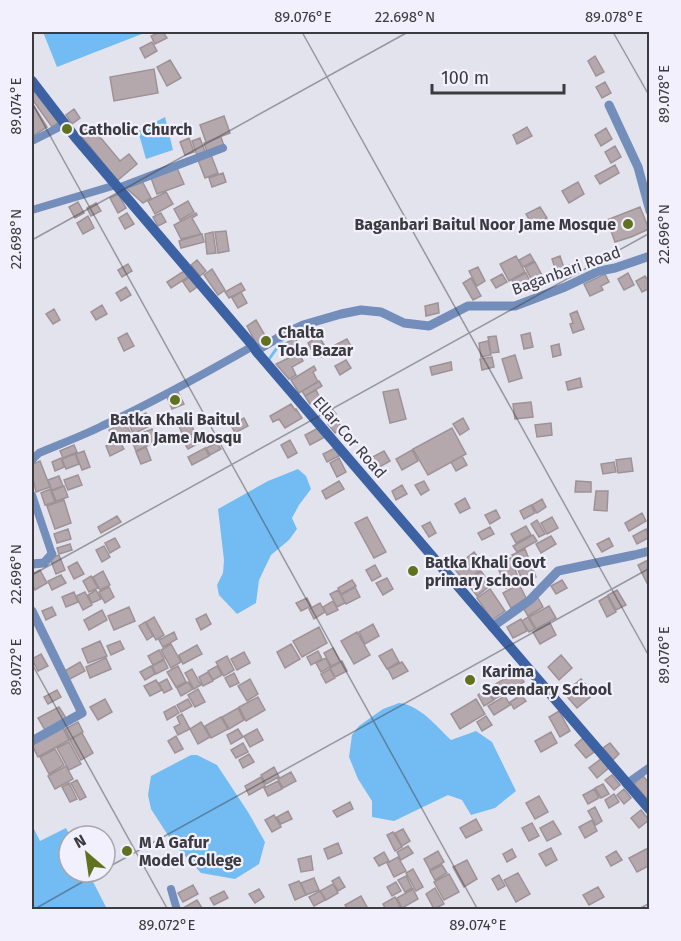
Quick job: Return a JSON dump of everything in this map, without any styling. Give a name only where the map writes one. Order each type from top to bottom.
[{"type":"main road","name":"Ellar Cor Road","points":[[32,81],[65,124],[254,348],[650,810]]},
{"type":"street","points":[[609,105],[638,167],[649,208]]},
{"type":"street","points":[[32,141],[65,124]]},
{"type":"street","points":[[32,210],[117,186],[223,148]]},
{"type":"street","name":"Baganbari Road","points":[[254,348],[303,325],[361,310],[381,312],[404,323],[429,326],[468,306],[515,306],[599,271],[650,256]]},
{"type":"street","points":[[32,459],[39,453],[101,427],[254,348]]},
{"type":"street","points":[[32,495],[52,554],[44,563],[32,564]]},
{"type":"street","points":[[492,627],[530,600],[558,571],[650,551]]},
{"type":"street","points":[[32,611],[82,713],[32,741]]},
{"type":"street","points":[[626,784],[650,767]]},
{"type":"street","points":[[171,889],[177,909]]},
{"type":"water","points":[[43,32],[147,32],[57,67]]},
{"type":"water","points":[[165,117],[173,150],[146,159],[138,131]]},
{"type":"water","points":[[298,469],[306,476],[311,489],[292,518],[297,529],[289,540],[271,555],[259,580],[256,603],[237,614],[219,595],[217,585],[223,573],[224,560],[218,509],[268,481]]},
{"type":"water","points":[[399,703],[421,712],[451,740],[476,731],[492,742],[516,791],[495,808],[471,815],[462,800],[448,795],[394,821],[372,817],[372,801],[358,779],[349,757],[352,735],[359,726],[383,709]]},
{"type":"water","points":[[191,755],[197,755],[217,765],[265,842],[259,864],[235,879],[201,873],[173,843],[151,809],[148,795],[151,776]]},
{"type":"water","points":[[32,825],[40,841],[57,832],[57,884],[94,884],[107,909],[32,909]]},
{"type":"building","points":[[163,32],[167,38],[155,44],[151,36]]},
{"type":"building","points":[[152,42],[157,51],[145,58],[140,48]]},
{"type":"building","points":[[595,56],[604,72],[596,76],[588,61]]},
{"type":"building","points":[[170,60],[181,78],[167,86],[157,67]]},
{"type":"building","points":[[154,69],[158,93],[114,101],[110,77]]},
{"type":"building","points":[[605,82],[611,93],[602,98],[596,87]]},
{"type":"building","points":[[37,90],[60,121],[52,127],[32,99],[32,94]]},
{"type":"building","points":[[32,103],[47,127],[33,136],[32,133]]},
{"type":"building","points":[[74,109],[80,118],[72,124],[66,115]]},
{"type":"building","points":[[224,116],[230,133],[206,142],[200,125]]},
{"type":"building","points":[[90,125],[120,161],[129,154],[137,164],[117,181],[80,134]]},
{"type":"building","points":[[527,127],[532,136],[517,144],[513,135]]},
{"type":"building","points":[[606,128],[612,139],[601,146],[595,135]]},
{"type":"building","points":[[221,137],[224,146],[207,152],[204,143]]},
{"type":"building","points":[[189,138],[194,152],[185,155],[180,142]]},
{"type":"building","points":[[200,138],[205,152],[197,155],[192,141]]},
{"type":"building","points":[[615,146],[621,157],[611,163],[605,152]]},
{"type":"building","points":[[211,155],[218,173],[205,178],[198,160]]},
{"type":"building","points":[[615,165],[619,173],[600,184],[595,176]]},
{"type":"building","points":[[177,168],[184,184],[157,194],[151,178]]},
{"type":"building","points":[[223,173],[226,182],[212,187],[209,178]]},
{"type":"building","points":[[142,181],[151,198],[143,203],[125,187]]},
{"type":"building","points":[[578,182],[584,194],[569,203],[562,191]]},
{"type":"building","points":[[166,192],[173,204],[155,214],[148,201]]},
{"type":"building","points":[[118,194],[126,208],[118,213],[110,198]]},
{"type":"building","points":[[188,201],[194,212],[180,220],[174,209]]},
{"type":"building","points":[[78,202],[84,213],[75,218],[69,207]]},
{"type":"building","points":[[96,203],[101,211],[91,216],[87,208]]},
{"type":"building","points":[[540,207],[547,218],[533,226],[526,214]]},
{"type":"building","name":"Baganbari Baitul Noor Jame Mosque","points":[[640,207],[649,229],[615,242],[607,220]]},
{"type":"building","points":[[127,213],[134,224],[125,229],[119,218]]},
{"type":"building","points":[[161,213],[166,222],[158,226],[153,217]]},
{"type":"building","points":[[196,213],[197,215],[192,218],[201,234],[181,239],[174,225]]},
{"type":"building","points":[[88,216],[94,228],[83,234],[77,223]]},
{"type":"building","points":[[226,231],[229,251],[218,253],[215,232]]},
{"type":"building","points":[[213,232],[216,253],[207,254],[205,234]]},
{"type":"building","points":[[202,234],[204,242],[181,248],[179,241]]},
{"type":"building","points":[[530,254],[534,261],[523,267],[519,260]]},
{"type":"building","points":[[516,256],[525,272],[509,281],[500,264]]},
{"type":"building","points":[[560,256],[565,271],[557,274],[552,259]]},
{"type":"building","points":[[197,260],[206,271],[200,276],[191,265]]},
{"type":"building","points":[[535,262],[545,281],[535,286],[525,267]]},
{"type":"building","points":[[575,263],[578,271],[568,275],[565,267]]},
{"type":"building","points":[[128,264],[132,271],[122,277],[118,270]]},
{"type":"building","points":[[478,267],[485,281],[477,286],[469,271]]},
{"type":"building","points":[[212,269],[225,290],[218,295],[204,275]]},
{"type":"building","points":[[184,271],[188,277],[171,288],[167,282]]},
{"type":"building","points":[[526,273],[532,285],[518,292],[512,280]]},
{"type":"building","points":[[628,273],[634,285],[624,290],[618,279]]},
{"type":"building","points":[[502,274],[507,282],[496,288],[491,280]]},
{"type":"building","points":[[605,274],[609,282],[601,286],[603,290],[590,296],[584,284]]},
{"type":"building","points":[[645,276],[650,283],[650,288],[642,292],[636,281]]},
{"type":"building","points":[[190,277],[197,287],[190,292],[183,282]]},
{"type":"building","points":[[471,278],[481,296],[473,300],[463,283]]},
{"type":"building","points":[[241,283],[245,290],[229,298],[225,292]]},
{"type":"building","points":[[126,287],[131,295],[121,301],[116,293]]},
{"type":"building","points":[[241,292],[247,303],[238,308],[232,298]]},
{"type":"building","points":[[438,303],[439,313],[426,316],[425,306]]},
{"type":"building","points":[[102,305],[107,314],[96,320],[91,312]]},
{"type":"building","points":[[54,309],[60,320],[53,324],[46,314]]},
{"type":"building","points":[[577,311],[584,329],[573,333],[570,314]]},
{"type":"building","points":[[256,320],[267,339],[257,345],[247,326]]},
{"type":"building","points":[[127,333],[134,346],[124,351],[118,338]]},
{"type":"building","points":[[530,333],[533,347],[524,349],[521,335]]},
{"type":"building","points":[[319,336],[323,343],[311,349],[308,343]]},
{"type":"building","points":[[496,336],[499,352],[491,353],[488,337]]},
{"type":"building","points":[[295,338],[302,350],[291,356],[284,344]]},
{"type":"building","points":[[347,339],[352,348],[336,357],[331,347]]},
{"type":"building","points":[[488,341],[491,355],[481,357],[479,343]]},
{"type":"building","points":[[323,343],[329,353],[321,357],[316,348]]},
{"type":"building","points":[[559,344],[561,355],[553,357],[551,346]]},
{"type":"building","points":[[299,353],[303,361],[292,367],[296,375],[289,379],[276,364]]},
{"type":"building","points":[[515,355],[522,378],[509,382],[502,359]]},
{"type":"building","points":[[492,357],[494,367],[482,370],[480,359]]},
{"type":"building","points":[[346,360],[351,368],[340,375],[335,366]]},
{"type":"building","points":[[451,362],[452,370],[432,375],[430,367]]},
{"type":"building","points":[[314,366],[316,370],[313,372],[318,382],[299,393],[291,380]]},
{"type":"building","points":[[580,378],[582,387],[568,390],[566,382]]},
{"type":"building","points":[[319,381],[322,386],[305,396],[302,391]]},
{"type":"building","points":[[398,389],[406,419],[390,423],[383,392]]},
{"type":"building","points":[[316,390],[320,398],[310,404],[305,396]]},
{"type":"building","points":[[178,392],[184,404],[172,409],[167,397]]},
{"type":"building","points":[[322,397],[336,414],[327,421],[313,404]]},
{"type":"building","points":[[531,402],[533,417],[515,419],[513,404]]},
{"type":"building","points":[[291,404],[302,418],[285,428],[279,419],[273,422],[270,416]]},
{"type":"building","points":[[146,413],[152,425],[133,434],[128,421]]},
{"type":"building","points":[[187,414],[195,433],[184,438],[176,419]]},
{"type":"building","points":[[244,418],[248,426],[235,433],[231,425]]},
{"type":"building","points":[[334,418],[342,427],[335,433],[328,424]]},
{"type":"building","points":[[463,418],[469,429],[460,435],[453,424]]},
{"type":"building","points":[[125,422],[131,434],[114,442],[109,430]]},
{"type":"building","points":[[551,423],[552,435],[537,437],[535,425]]},
{"type":"building","points":[[320,427],[325,437],[310,445],[305,435]]},
{"type":"building","points":[[452,428],[466,454],[428,475],[413,449]]},
{"type":"building","points":[[152,429],[157,441],[148,445],[142,433]]},
{"type":"building","points":[[142,434],[147,446],[136,451],[131,439]]},
{"type":"building","points":[[197,434],[201,442],[188,449],[183,441]]},
{"type":"building","points":[[119,440],[124,449],[110,456],[106,446]]},
{"type":"building","points":[[290,440],[297,453],[288,458],[281,445]]},
{"type":"building","points":[[217,443],[221,449],[210,455],[206,448]]},
{"type":"building","points":[[74,445],[77,452],[63,458],[60,451]]},
{"type":"building","points":[[146,447],[151,460],[141,464],[136,452]]},
{"type":"building","points":[[205,448],[209,456],[192,465],[188,457]]},
{"type":"building","points":[[335,448],[339,456],[327,462],[323,454]]},
{"type":"building","points":[[412,450],[418,461],[402,470],[396,459]]},
{"type":"building","points":[[84,451],[90,467],[82,470],[76,454]]},
{"type":"building","points":[[384,451],[390,461],[371,472],[365,461]]},
{"type":"building","points":[[75,454],[79,464],[66,469],[62,459]]},
{"type":"building","points":[[462,456],[467,465],[456,471],[451,462]]},
{"type":"building","points":[[61,458],[64,467],[55,471],[52,462]]},
{"type":"building","points":[[339,458],[346,472],[337,477],[330,463]]},
{"type":"building","points":[[631,458],[633,471],[618,473],[616,460]]},
{"type":"building","points":[[40,461],[50,487],[36,492],[32,474],[33,464]]},
{"type":"building","points":[[614,462],[616,472],[603,474],[601,464]]},
{"type":"building","points":[[78,475],[82,485],[68,490],[64,480]]},
{"type":"building","points":[[59,476],[63,486],[52,490],[48,480]]},
{"type":"building","points":[[339,481],[344,489],[326,499],[322,491]]},
{"type":"building","points":[[424,481],[429,490],[421,495],[415,485]]},
{"type":"building","points":[[576,481],[591,482],[591,492],[575,492]]},
{"type":"building","points":[[402,485],[407,494],[396,500],[392,491]]},
{"type":"building","points":[[64,486],[68,497],[56,501],[52,491]]},
{"type":"building","points":[[50,489],[55,502],[45,505],[41,493]]},
{"type":"building","points":[[596,491],[608,491],[607,511],[594,510]]},
{"type":"building","points":[[465,498],[470,508],[460,513],[455,504]]},
{"type":"building","points":[[542,499],[546,507],[537,513],[532,505]]},
{"type":"building","points":[[64,500],[71,523],[55,529],[47,506]]},
{"type":"building","points":[[531,505],[535,513],[524,519],[520,511]]},
{"type":"building","points":[[496,510],[500,518],[490,524],[485,515]]},
{"type":"building","points":[[642,513],[646,521],[629,531],[625,523]]},
{"type":"building","points":[[117,516],[121,522],[101,533],[98,527]]},
{"type":"building","points":[[367,517],[386,552],[374,558],[355,523]]},
{"type":"building","points":[[552,517],[558,528],[547,534],[541,523]]},
{"type":"building","points":[[537,520],[545,534],[539,537],[531,524]]},
{"type":"building","points":[[430,522],[436,533],[429,537],[422,526]]},
{"type":"building","points":[[526,526],[531,535],[516,543],[511,534]]},
{"type":"building","points":[[490,527],[494,534],[482,540],[478,533]]},
{"type":"building","points":[[68,529],[71,539],[57,543],[54,534]]},
{"type":"building","points":[[646,529],[650,537],[637,544],[633,536]]},
{"type":"building","points":[[533,535],[537,541],[517,552],[513,546]]},
{"type":"building","points":[[551,536],[556,544],[541,553],[536,544]]},
{"type":"building","points":[[115,538],[120,547],[110,553],[105,543]]},
{"type":"building","points":[[609,538],[613,546],[602,552],[597,544]]},
{"type":"building","points":[[70,544],[72,550],[59,554],[57,548]]},
{"type":"building","points":[[104,546],[110,557],[102,562],[96,550]]},
{"type":"building","points":[[525,549],[536,577],[523,582],[512,555]]},
{"type":"building","points":[[474,552],[485,566],[465,582],[454,568]]},
{"type":"building","points":[[59,555],[65,570],[56,574],[50,558]]},
{"type":"building","points":[[511,558],[520,583],[506,588],[496,563]]},
{"type":"building","points":[[650,559],[650,582],[647,583],[638,565]]},
{"type":"building","points":[[77,562],[84,574],[74,579],[68,567]]},
{"type":"building","points":[[375,565],[381,576],[372,581],[366,570]]},
{"type":"building","points":[[40,570],[47,583],[35,590],[32,574]]},
{"type":"building","points":[[103,571],[110,585],[100,590],[93,577]]},
{"type":"building","points":[[481,571],[491,585],[477,596],[466,582]]},
{"type":"building","points":[[61,575],[66,583],[52,590],[48,581]]},
{"type":"building","points":[[91,576],[98,588],[89,592],[83,581]]},
{"type":"building","points":[[387,578],[393,589],[383,595],[376,583]]},
{"type":"building","points":[[352,580],[356,586],[341,594],[338,588]]},
{"type":"building","points":[[562,580],[567,588],[556,594],[551,586]]},
{"type":"building","points":[[519,584],[527,600],[511,608],[503,593]]},
{"type":"building","points":[[109,587],[114,597],[105,603],[99,592]]},
{"type":"building","points":[[355,587],[360,597],[346,604],[341,595]]},
{"type":"building","points":[[490,589],[505,611],[492,620],[477,598]]},
{"type":"building","points":[[96,590],[101,599],[92,603],[88,595]]},
{"type":"building","points":[[338,590],[345,603],[337,607],[330,594]]},
{"type":"building","points":[[617,590],[626,605],[616,610],[608,595]]},
{"type":"building","points":[[74,592],[78,602],[66,607],[62,597]]},
{"type":"building","points":[[85,592],[92,605],[83,610],[76,596]]},
{"type":"building","points":[[607,596],[616,612],[607,617],[599,601]]},
{"type":"building","points":[[307,598],[311,606],[301,611],[296,603]]},
{"type":"building","points":[[538,598],[543,607],[528,616],[522,606]]},
{"type":"building","points":[[333,601],[338,610],[327,615],[323,607]]},
{"type":"building","points":[[320,603],[325,612],[314,619],[309,609]]},
{"type":"building","points":[[549,606],[556,618],[536,629],[529,617]]},
{"type":"building","points":[[52,607],[56,615],[46,620],[42,611]]},
{"type":"building","points":[[129,607],[135,621],[114,630],[108,616]]},
{"type":"building","points":[[102,610],[107,620],[89,630],[84,620]]},
{"type":"building","points":[[206,614],[211,624],[201,630],[196,619]]},
{"type":"building","points":[[154,617],[164,635],[156,640],[146,622]]},
{"type":"building","points":[[528,617],[535,629],[529,632],[522,621]]},
{"type":"building","points":[[521,619],[527,631],[513,638],[507,627]]},
{"type":"building","points":[[145,622],[153,636],[147,640],[139,626]]},
{"type":"building","points":[[550,623],[556,635],[540,644],[533,632]]},
{"type":"building","points":[[373,624],[379,636],[365,644],[359,632]]},
{"type":"building","points":[[319,627],[327,643],[302,657],[293,641]]},
{"type":"building","points":[[174,632],[177,639],[163,647],[159,640]]},
{"type":"building","points":[[357,632],[370,655],[354,664],[341,641]]},
{"type":"building","points":[[100,641],[107,656],[88,663],[82,649]]},
{"type":"building","points":[[120,641],[124,649],[111,655],[107,646]]},
{"type":"building","points":[[171,644],[181,662],[171,668],[161,650]]},
{"type":"building","points":[[291,644],[300,659],[285,668],[277,652]]},
{"type":"building","points":[[197,645],[202,654],[183,664],[179,655]]},
{"type":"building","points":[[333,648],[340,662],[331,666],[324,653]]},
{"type":"building","points":[[392,649],[399,662],[387,669],[379,656]]},
{"type":"building","points":[[159,650],[164,659],[153,665],[148,656]]},
{"type":"building","points":[[318,651],[322,659],[311,665],[307,657]]},
{"type":"building","points":[[244,652],[250,663],[237,670],[231,659]]},
{"type":"building","points":[[41,654],[48,666],[38,671],[32,659]]},
{"type":"building","points":[[561,655],[572,668],[559,680],[548,667]]},
{"type":"building","points":[[227,656],[234,670],[224,676],[216,662]]},
{"type":"building","points":[[106,658],[111,669],[90,678],[86,667]]},
{"type":"building","points":[[326,658],[330,667],[321,672],[316,663]]},
{"type":"building","points":[[164,660],[168,668],[156,674],[152,666]]},
{"type":"building","points":[[342,661],[347,671],[335,677],[330,668]]},
{"type":"building","points":[[80,662],[85,671],[68,680],[63,672]]},
{"type":"building","points":[[402,662],[408,671],[393,679],[388,669]]},
{"type":"building","points":[[151,666],[155,674],[145,680],[140,672]]},
{"type":"building","points":[[178,666],[186,682],[176,687],[167,672]]},
{"type":"building","points":[[217,666],[222,675],[213,680],[208,671]]},
{"type":"building","points":[[192,669],[201,685],[194,689],[185,673]]},
{"type":"building","points":[[330,669],[335,678],[326,683],[321,674]]},
{"type":"building","points":[[518,671],[524,682],[493,700],[487,689]]},
{"type":"building","points":[[208,672],[213,681],[203,686],[199,677]]},
{"type":"building","points":[[234,673],[239,683],[230,687],[225,678]]},
{"type":"building","points":[[167,679],[172,689],[164,693],[159,683]]},
{"type":"building","points":[[250,679],[258,694],[247,701],[238,686]]},
{"type":"building","points":[[581,679],[594,694],[577,708],[564,693]]},
{"type":"building","points":[[156,680],[162,690],[150,696],[144,686]]},
{"type":"building","points":[[188,682],[193,689],[181,696],[177,688]]},
{"type":"building","points":[[198,689],[205,702],[195,707],[188,695]]},
{"type":"building","points":[[487,689],[494,700],[484,706],[478,695]]},
{"type":"building","points":[[57,690],[61,697],[48,704],[44,697]]},
{"type":"building","points":[[521,695],[526,701],[514,709],[510,702]]},
{"type":"building","points":[[505,696],[510,705],[494,715],[488,706]]},
{"type":"building","points":[[258,697],[265,710],[246,721],[239,707]]},
{"type":"building","points":[[105,699],[112,712],[98,720],[90,707]]},
{"type":"building","points":[[188,699],[192,706],[181,712],[177,705]]},
{"type":"building","points":[[476,699],[485,714],[460,729],[451,714]]},
{"type":"building","points":[[175,706],[179,713],[167,720],[164,712]]},
{"type":"building","points":[[59,707],[66,718],[45,730],[38,718]]},
{"type":"building","points":[[238,708],[244,720],[229,729],[222,717]]},
{"type":"building","points":[[559,711],[570,731],[560,737],[549,717]]},
{"type":"building","points":[[182,714],[190,729],[178,735],[174,727],[180,724],[177,717]]},
{"type":"building","points":[[486,716],[492,725],[482,731],[477,722]]},
{"type":"building","points":[[221,717],[228,729],[211,738],[205,726]]},
{"type":"building","points":[[78,722],[83,732],[70,739],[65,729]]},
{"type":"building","points":[[201,722],[210,737],[198,744],[190,729]]},
{"type":"building","points":[[63,728],[69,740],[38,757],[32,745]]},
{"type":"building","points":[[238,729],[243,737],[231,744],[227,735]]},
{"type":"building","points":[[257,729],[263,740],[250,747],[244,736]]},
{"type":"building","points":[[551,732],[557,743],[541,752],[535,741]]},
{"type":"building","points":[[82,733],[93,753],[81,760],[70,740]]},
{"type":"building","points":[[176,736],[183,749],[175,753],[168,741]]},
{"type":"building","points":[[583,738],[594,752],[586,758],[575,745]]},
{"type":"building","points":[[69,742],[81,764],[69,770],[57,748]]},
{"type":"building","points":[[243,743],[248,752],[236,758],[231,750]]},
{"type":"building","points":[[610,743],[619,754],[613,760],[603,748]]},
{"type":"building","points":[[55,749],[64,765],[49,774],[40,757]]},
{"type":"building","points":[[249,754],[254,762],[243,768],[239,760]]},
{"type":"building","points":[[602,758],[610,767],[597,778],[589,768]]},
{"type":"building","points":[[66,766],[73,779],[55,789],[48,776]]},
{"type":"building","points":[[274,767],[279,777],[266,784],[261,775]]},
{"type":"building","points":[[291,772],[296,781],[283,788],[278,779]]},
{"type":"building","points":[[612,775],[620,785],[614,790],[605,780]]},
{"type":"building","points":[[643,776],[650,784],[650,802],[634,784]]},
{"type":"building","points":[[261,777],[265,786],[249,795],[245,786]]},
{"type":"building","points":[[77,780],[86,797],[80,800],[71,783]]},
{"type":"building","points":[[278,781],[282,789],[268,796],[264,788]]},
{"type":"building","points":[[69,783],[77,799],[70,802],[62,787]]},
{"type":"building","points":[[603,784],[609,794],[601,798],[595,788]]},
{"type":"building","points":[[594,789],[599,798],[588,804],[583,795]]},
{"type":"building","points":[[624,789],[631,798],[624,804],[617,795]]},
{"type":"building","points":[[614,794],[619,802],[609,808],[605,800]]},
{"type":"building","points":[[539,796],[548,812],[535,819],[526,803]]},
{"type":"building","points":[[350,802],[353,809],[337,817],[333,811]]},
{"type":"building","points":[[595,807],[602,821],[596,825],[588,811]]},
{"type":"building","points":[[641,810],[649,820],[639,828],[631,818]]},
{"type":"building","points":[[288,811],[292,819],[281,824],[277,817]]},
{"type":"building","points":[[274,815],[281,827],[272,832],[265,820]]},
{"type":"building","points":[[476,819],[482,830],[466,838],[460,828]]},
{"type":"building","points":[[592,820],[597,831],[585,838],[579,827]]},
{"type":"building","points":[[553,821],[561,834],[547,841],[540,828]]},
{"type":"building","points":[[532,823],[539,836],[529,841],[522,828]]},
{"type":"building","points":[[403,829],[410,841],[402,846],[395,833]]},
{"type":"building","points":[[393,832],[402,847],[395,851],[387,835]]},
{"type":"building","points":[[338,843],[342,853],[328,859],[324,849]]},
{"type":"building","points":[[408,846],[413,853],[401,860],[397,852]]},
{"type":"building","points":[[650,847],[650,865],[637,872],[629,858]]},
{"type":"building","points":[[551,848],[557,860],[546,866],[539,854]]},
{"type":"building","points":[[512,849],[516,857],[507,862],[503,854]]},
{"type":"building","points":[[438,851],[444,862],[430,870],[424,859]]},
{"type":"building","points":[[616,851],[622,860],[611,866],[606,857]]},
{"type":"building","points":[[384,852],[389,861],[379,866],[374,858]]},
{"type":"building","points":[[311,856],[313,870],[301,872],[298,859]]},
{"type":"building","points":[[398,857],[406,871],[394,877],[387,863]]},
{"type":"building","points":[[467,860],[477,879],[464,887],[453,867]]},
{"type":"building","points":[[442,865],[447,873],[435,880],[430,871]]},
{"type":"building","points":[[413,869],[423,887],[416,891],[406,873]]},
{"type":"building","points":[[518,873],[530,894],[516,902],[504,880]]},
{"type":"building","points":[[449,874],[459,892],[444,900],[434,882]]},
{"type":"building","points":[[499,875],[505,886],[498,890],[492,879]]},
{"type":"building","points":[[406,876],[412,888],[405,892],[398,880]]},
{"type":"building","points":[[339,877],[345,887],[338,891],[332,881]]},
{"type":"building","points":[[314,878],[319,890],[306,895],[301,883]]},
{"type":"building","points":[[299,881],[306,895],[295,900],[289,885]]},
{"type":"building","points":[[396,882],[401,891],[392,896],[387,887]]},
{"type":"building","points":[[333,884],[338,893],[326,900],[320,891]]},
{"type":"building","points":[[193,885],[198,894],[183,902],[178,893]]},
{"type":"building","points":[[598,887],[604,897],[589,905],[583,895]]},
{"type":"building","points":[[435,888],[444,904],[434,909],[426,894]]},
{"type":"building","points":[[259,889],[264,897],[255,903],[249,894]]},
{"type":"building","points":[[413,889],[418,899],[402,908],[397,898]]},
{"type":"building","points":[[224,891],[228,898],[214,905],[210,898]]},
{"type":"building","points":[[320,891],[325,900],[314,906],[309,897]]},
{"type":"building","points":[[361,896],[367,907],[362,910],[348,910],[345,905]]},
{"type":"building","points":[[395,897],[400,906],[394,910],[386,910],[383,904]]},
{"type":"building","points":[[197,900],[202,908],[184,910],[183,908]]},
{"type":"waterway","points":[[267,362],[284,338]]},
{"type":"place","name":"Catholic Church","points":[[67,129]]},
{"type":"place","name":"Baganbari Baitul Noor Jame Mosque","points":[[628,224]]},
{"type":"place","name":"Chalta Tola Bazar","points":[[266,341]]},
{"type":"place","name":"Batka Khali Baitul Aman Jame Mosqu","points":[[175,400]]},
{"type":"place","name":"Batka Khali Govt primary school","points":[[413,571]]},
{"type":"place","name":"Karima Secendary School","points":[[470,680]]},
{"type":"place","name":"M A Gafur Model College","points":[[127,851]]}]
